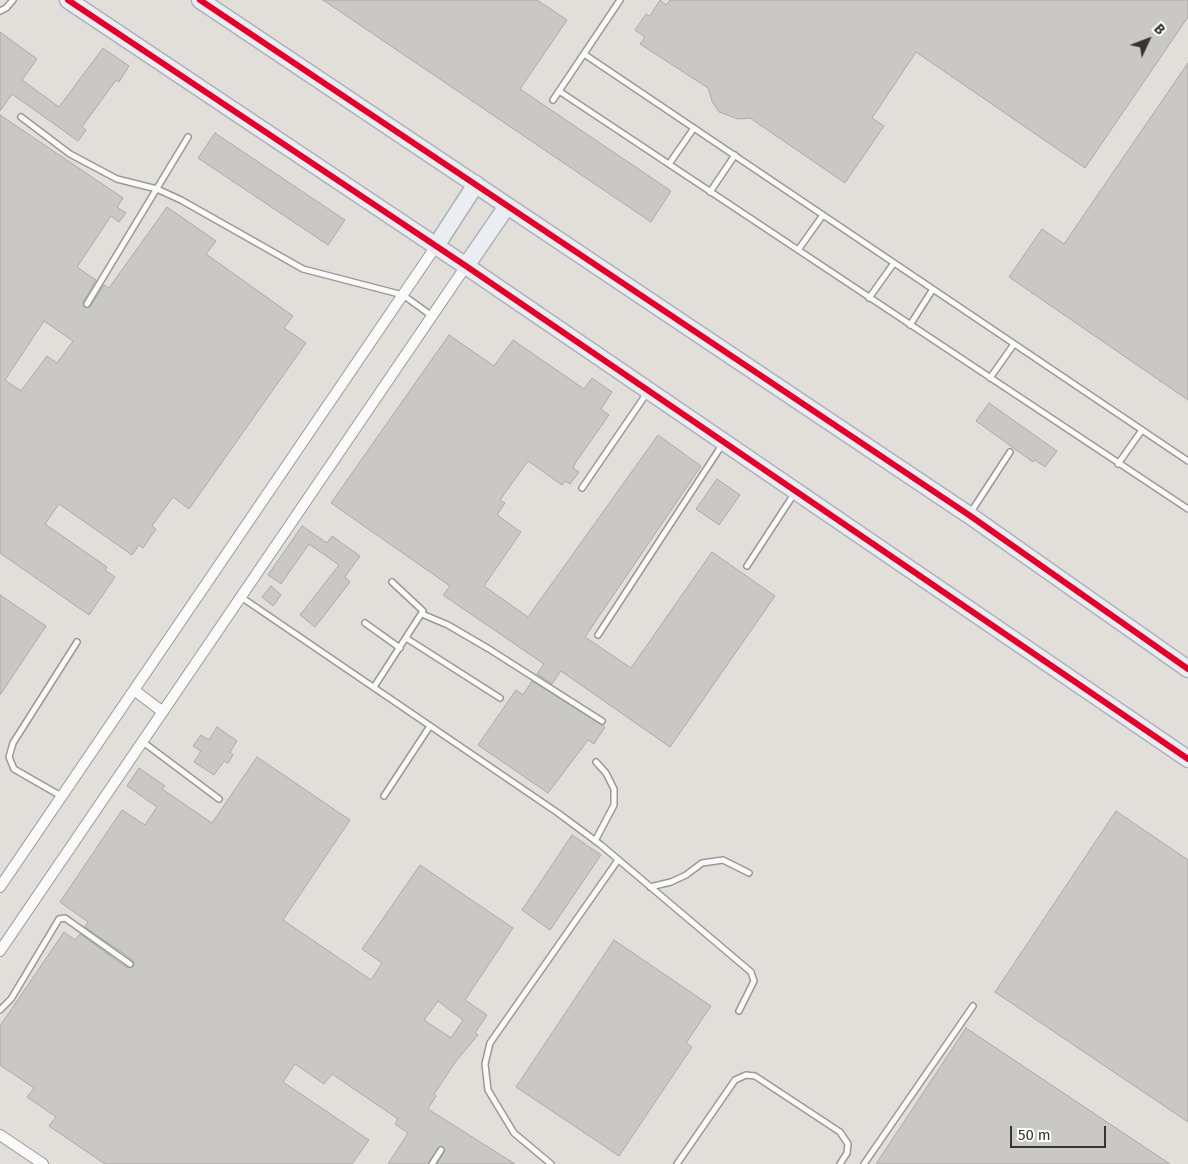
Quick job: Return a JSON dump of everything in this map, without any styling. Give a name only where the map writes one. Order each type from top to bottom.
[{"type":"main road","points":[[68,0],[649,390],[1188,759]]},
{"type":"main road","points":[[200,0],[969,515],[1188,669]]},
{"type":"main road","points":[[436,246],[476,184]]},
{"type":"main road","points":[[466,266],[508,206]]},
{"type":"street","points":[[0,887],[436,246]]},
{"type":"street","points":[[0,951],[466,266]]},
{"type":"street","points":[[134,690],[163,712]]},
{"type":"street","points":[[0,1135],[43,1164]]},
{"type":"lane","points":[[0,11],[6,8],[13,0]]},
{"type":"lane","points":[[553,100],[620,0]]},
{"type":"lane","points":[[584,54],[1188,461]]},
{"type":"lane","points":[[559,91],[1188,509]]},
{"type":"lane","points":[[21,117],[70,154],[118,179],[157,189],[181,200],[303,268],[402,295],[433,316]]},
{"type":"lane","points":[[669,164],[694,128]]},
{"type":"lane","points":[[87,304],[188,137]]},
{"type":"lane","points":[[710,192],[735,155]]},
{"type":"lane","points":[[798,250],[823,215]]},
{"type":"lane","points":[[869,298],[894,263]]},
{"type":"lane","points":[[910,324],[933,289]]},
{"type":"lane","points":[[990,378],[1014,344]]},
{"type":"lane","points":[[582,488],[649,390]]},
{"type":"lane","points":[[1118,464],[1142,430]]},
{"type":"lane","points":[[598,635],[724,442]]},
{"type":"lane","points":[[969,515],[1010,452]]},
{"type":"lane","points":[[747,566],[796,492]]},
{"type":"lane","points":[[374,687],[422,614],[421,608],[392,582]]},
{"type":"lane","points":[[241,597],[558,813],[618,860],[751,972],[754,981],[739,1011]]},
{"type":"lane","points":[[422,614],[448,625],[489,649],[602,721]]},
{"type":"lane","points":[[365,624],[400,648]]},
{"type":"lane","points":[[406,638],[500,698]]},
{"type":"lane","points":[[62,796],[14,769],[9,757],[13,743],[76,642]]},
{"type":"lane","points":[[384,796],[430,726]]},
{"type":"lane","points":[[142,742],[219,799]]},
{"type":"lane","points":[[595,841],[614,805],[614,789],[606,773],[596,762]]},
{"type":"lane","points":[[550,1164],[514,1133],[488,1090],[485,1064],[490,1043],[618,860]]},
{"type":"lane","points":[[650,887],[670,882],[686,875],[702,863],[723,860],[749,873]]},
{"type":"lane","points":[[0,1010],[11,999],[59,919],[66,918],[130,964]]},
{"type":"lane","points":[[864,1164],[973,1006]]},
{"type":"lane","points":[[677,1164],[735,1080],[746,1075],[756,1076],[840,1132],[848,1144],[840,1164]]},
{"type":"lane","points":[[432,1164],[441,1150]]},
{"type":"building","points":[[323,0],[537,0],[567,20],[520,89],[671,191],[651,222]]},
{"type":"building","points":[[660,0],[666,5],[670,0],[1188,0],[1188,17],[1085,168],[916,52],[872,118],[884,126],[845,183],[750,118],[738,119],[719,112],[712,101],[708,88],[640,44],[645,37],[635,30],[646,14],[650,16]]},
{"type":"building","points":[[0,32],[37,59],[22,80],[59,107],[103,48],[129,66],[119,82],[116,80],[82,127],[86,130],[78,141],[12,94],[0,111]]},
{"type":"building","points":[[1188,63],[1188,400],[1009,277],[1042,229],[1064,244]]},
{"type":"building","points":[[0,115],[123,198],[117,207],[126,213],[119,222],[111,216],[77,267],[96,280],[83,302],[84,307],[90,307],[104,285],[109,288],[167,207],[216,241],[206,254],[293,316],[284,328],[306,343],[189,509],[173,497],[152,526],[156,529],[143,548],[139,545],[132,555],[59,504],[45,524],[107,567],[105,570],[115,577],[89,615],[0,553]],"holes":[[[44,321],[73,341],[57,363],[47,356],[21,391],[5,380]]]},
{"type":"building","points":[[215,133],[345,220],[328,245],[198,158]]},
{"type":"building","points":[[449,335],[494,366],[513,340],[584,389],[592,378],[612,392],[601,409],[609,415],[576,462],[573,468],[579,472],[570,484],[565,481],[562,485],[528,461],[500,500],[505,503],[497,515],[521,532],[484,586],[528,617],[658,435],[701,466],[585,637],[631,668],[712,552],[775,596],[670,747],[561,671],[552,684],[537,674],[544,664],[443,595],[450,586],[331,503]]},
{"type":"building","points":[[989,403],[1057,451],[1045,467],[1035,460],[1033,462],[976,421]]},
{"type":"building","points":[[717,479],[740,495],[719,525],[696,509]]},
{"type":"building","points":[[302,526],[327,543],[332,536],[360,556],[345,577],[350,582],[315,627],[300,615],[339,565],[309,544],[281,584],[268,575]]},
{"type":"building","points":[[271,586],[281,595],[273,606],[262,597]]},
{"type":"building","points":[[0,595],[46,626],[0,695]]},
{"type":"building","points":[[532,681],[605,727],[594,744],[588,740],[548,793],[478,745],[516,690],[523,695]]},
{"type":"building","points":[[217,727],[237,741],[230,752],[233,755],[228,763],[224,761],[214,775],[194,762],[201,751],[193,746],[201,735],[209,740]]},
{"type":"building","points":[[257,757],[350,820],[283,920],[371,980],[382,963],[362,949],[420,865],[513,928],[465,1000],[487,1015],[475,1033],[478,1035],[456,1061],[434,1094],[436,1096],[428,1109],[515,1164],[437,1164],[445,1151],[441,1146],[428,1164],[388,1164],[408,1133],[395,1124],[398,1119],[332,1074],[324,1084],[295,1064],[283,1082],[369,1140],[352,1164],[105,1164],[49,1126],[56,1117],[27,1097],[34,1088],[0,1065],[0,1026],[64,932],[75,940],[80,934],[127,968],[134,966],[133,960],[85,927],[88,922],[60,902],[122,810],[145,825],[157,807],[127,786],[139,768],[165,786],[162,789],[212,823]],"holes":[[[438,1001],[463,1020],[451,1038],[424,1020]]]},
{"type":"building","points":[[1116,811],[1188,860],[1188,1122],[995,992]]},
{"type":"building","points":[[572,835],[601,855],[550,930],[522,910]]},
{"type":"building","points":[[614,940],[711,1006],[686,1043],[692,1047],[619,1156],[516,1087]]},
{"type":"building","points":[[966,1028],[1170,1164],[876,1164]]},
{"type":"transit line","points":[[68,0],[466,266],[1188,759]]},
{"type":"transit line","points":[[200,0],[969,515],[1188,669]]}]
